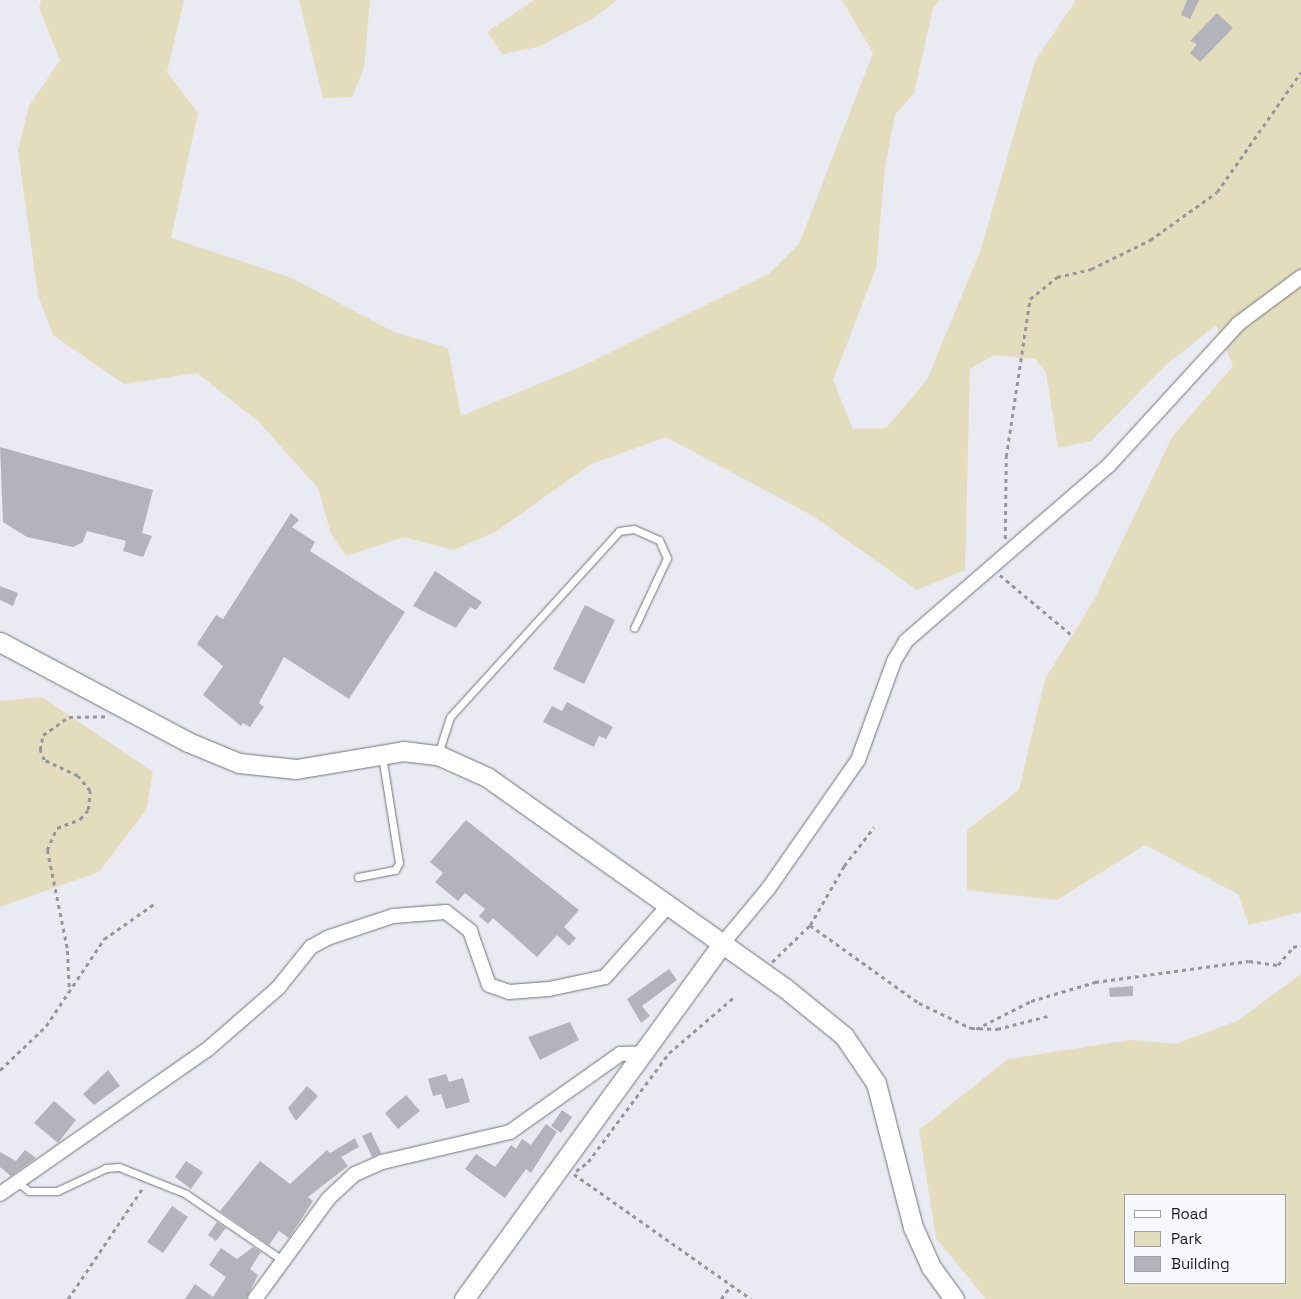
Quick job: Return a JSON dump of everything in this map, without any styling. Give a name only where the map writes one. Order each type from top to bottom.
[{"type":"street","points":[[464,1299],[567,1168],[643,1053],[723,943],[768,889],[803,833],[858,760],[899,649],[988,567],[1109,464],[1238,324],[1301,277]]},
{"type":"street","points":[[0,642],[116,705],[214,754],[257,767],[296,769],[382,753],[438,755],[488,777],[723,943],[831,1023],[868,1069],[882,1098],[916,1234],[931,1267],[954,1299]]},
{"type":"street","points":[[0,1194],[208,1049],[278,988],[311,947],[327,938],[393,916],[446,912],[470,931],[485,979],[495,989],[549,989],[605,977],[669,905]]},
{"type":"street","points":[[255,1299],[286,1262],[329,1198],[355,1174],[382,1162],[510,1132],[620,1054],[643,1053]]},
{"type":"lane","points":[[438,755],[450,716],[619,531],[634,529],[659,540],[667,558],[634,628]]},
{"type":"lane","points":[[358,876],[395,870],[400,863],[382,753]]},
{"type":"lane","points":[[17,1182],[29,1191],[57,1191],[106,1168],[119,1167],[146,1180],[186,1194],[216,1211],[286,1262]]},
{"type":"path","points":[[1005,553],[1006,467],[1030,299],[1057,277],[1091,269],[1150,240],[1217,192],[1279,109],[1301,72]]},
{"type":"path","points":[[988,567],[1073,636]]},
{"type":"path","points":[[69,987],[67,948],[47,850],[57,828],[80,819],[88,810],[90,791],[78,776],[44,760],[40,750],[43,735],[54,725],[69,717],[104,718],[116,705]]},
{"type":"path","points":[[762,972],[810,925],[844,866],[874,827]]},
{"type":"path","points":[[0,1070],[36,1037],[104,939],[154,904]]},
{"type":"path","points":[[810,925],[919,1003],[976,1029],[1011,1027],[1048,1016]]},
{"type":"path","points":[[976,1029],[1031,1001],[1081,986],[1249,961],[1278,965],[1293,947],[1301,945]]},
{"type":"path","points":[[567,1168],[588,1162],[669,1053],[733,998]]},
{"type":"path","points":[[567,1168],[751,1299]]},
{"type":"path","points":[[68,1299],[118,1229],[146,1180]]},
{"type":"path","points":[[721,1299],[731,1286]]},
{"type":"green space","points":[[41,0],[184,0],[167,72],[198,113],[171,238],[292,278],[394,332],[448,348],[461,416],[585,365],[770,273],[799,244],[873,53],[842,0],[940,0],[933,8],[914,93],[895,115],[885,167],[876,268],[833,380],[853,429],[886,428],[927,380],[981,249],[1035,61],[1076,0],[1301,0],[1301,912],[1249,925],[1238,894],[1145,845],[1057,900],[967,890],[967,830],[1019,790],[1045,679],[1094,600],[1172,437],[1233,366],[1216,325],[1165,366],[1091,441],[1058,448],[1046,373],[1035,359],[994,355],[970,369],[965,570],[917,590],[813,516],[666,437],[591,464],[497,531],[454,550],[404,537],[346,556],[331,534],[318,488],[259,422],[197,373],[124,384],[53,335],[38,295],[18,151],[29,106],[60,60],[39,8]]},
{"type":"green space","points":[[299,0],[370,0],[364,68],[352,97],[323,98]]},
{"type":"green space","points":[[534,0],[617,0],[594,18],[538,47],[502,54],[487,32]]},
{"type":"green space","points":[[42,697],[153,772],[146,810],[99,872],[0,907],[0,701]]},
{"type":"green space","points":[[1301,974],[1301,1299],[986,1299],[936,1238],[919,1130],[1008,1059],[1131,1040],[1176,1044],[1239,1020]]},
{"type":"building","points":[[1187,0],[1199,0],[1190,19],[1181,15]]},
{"type":"building","points":[[1217,13],[1233,28],[1200,62],[1190,53],[1197,44],[1190,41]]},
{"type":"building","points":[[0,447],[153,490],[142,533],[152,536],[143,557],[123,551],[126,541],[87,531],[83,542],[73,547],[27,537],[3,522]]},
{"type":"building","points":[[291,513],[299,520],[292,527],[315,542],[310,551],[405,612],[349,699],[284,657],[259,703],[264,707],[250,727],[243,723],[241,726],[203,695],[223,666],[197,644],[216,615],[223,619]]},
{"type":"building","points":[[435,571],[482,602],[476,610],[470,607],[456,628],[413,606]]},
{"type":"building","points":[[0,586],[18,593],[13,606],[0,600]]},
{"type":"building","points":[[585,605],[615,620],[584,684],[553,669]]},
{"type":"building","points":[[567,702],[613,727],[606,739],[599,736],[594,747],[543,722],[552,706],[562,711]]},
{"type":"building","points":[[466,820],[579,910],[564,927],[576,938],[569,946],[557,935],[537,957],[493,918],[488,924],[479,916],[485,909],[465,893],[458,901],[435,882],[443,873],[430,862]]},
{"type":"building","points":[[669,969],[677,980],[642,1006],[650,1016],[641,1023],[627,999]]},
{"type":"building","points":[[1133,986],[1133,996],[1110,997],[1109,988]]},
{"type":"building","points":[[570,1022],[579,1040],[540,1060],[528,1037]]},
{"type":"building","points":[[108,1070],[120,1086],[94,1105],[83,1094]]},
{"type":"building","points":[[446,1074],[449,1082],[463,1078],[470,1102],[446,1109],[441,1094],[433,1096],[428,1079]]},
{"type":"building","points":[[307,1086],[318,1096],[296,1121],[288,1108]]},
{"type":"building","points":[[406,1095],[420,1111],[398,1129],[385,1113]]},
{"type":"building","points":[[54,1101],[76,1120],[58,1143],[34,1123]]},
{"type":"building","points":[[562,1110],[572,1117],[561,1133],[551,1126]]},
{"type":"building","points":[[546,1124],[557,1132],[531,1173],[526,1169],[505,1198],[465,1169],[476,1154],[495,1167],[511,1145],[516,1149],[522,1139],[531,1145]]},
{"type":"building","points":[[371,1132],[381,1153],[372,1157],[362,1136]]},
{"type":"building","points":[[355,1138],[359,1147],[341,1157],[348,1166],[308,1197],[313,1201],[289,1238],[279,1231],[269,1245],[220,1211],[260,1161],[290,1184],[327,1150],[330,1153]]},
{"type":"building","points":[[25,1150],[36,1158],[11,1176],[0,1167],[0,1152],[16,1161]]},
{"type":"building","points":[[186,1161],[203,1172],[191,1189],[175,1177]]},
{"type":"building","points":[[172,1206],[188,1217],[163,1253],[147,1242]]},
{"type":"building","points":[[217,1222],[226,1228],[216,1241],[208,1235]]},
{"type":"building","points":[[253,1247],[261,1252],[250,1269],[258,1275],[246,1299],[185,1299],[195,1284],[213,1297],[226,1277],[209,1265],[221,1248],[237,1259]]}]
